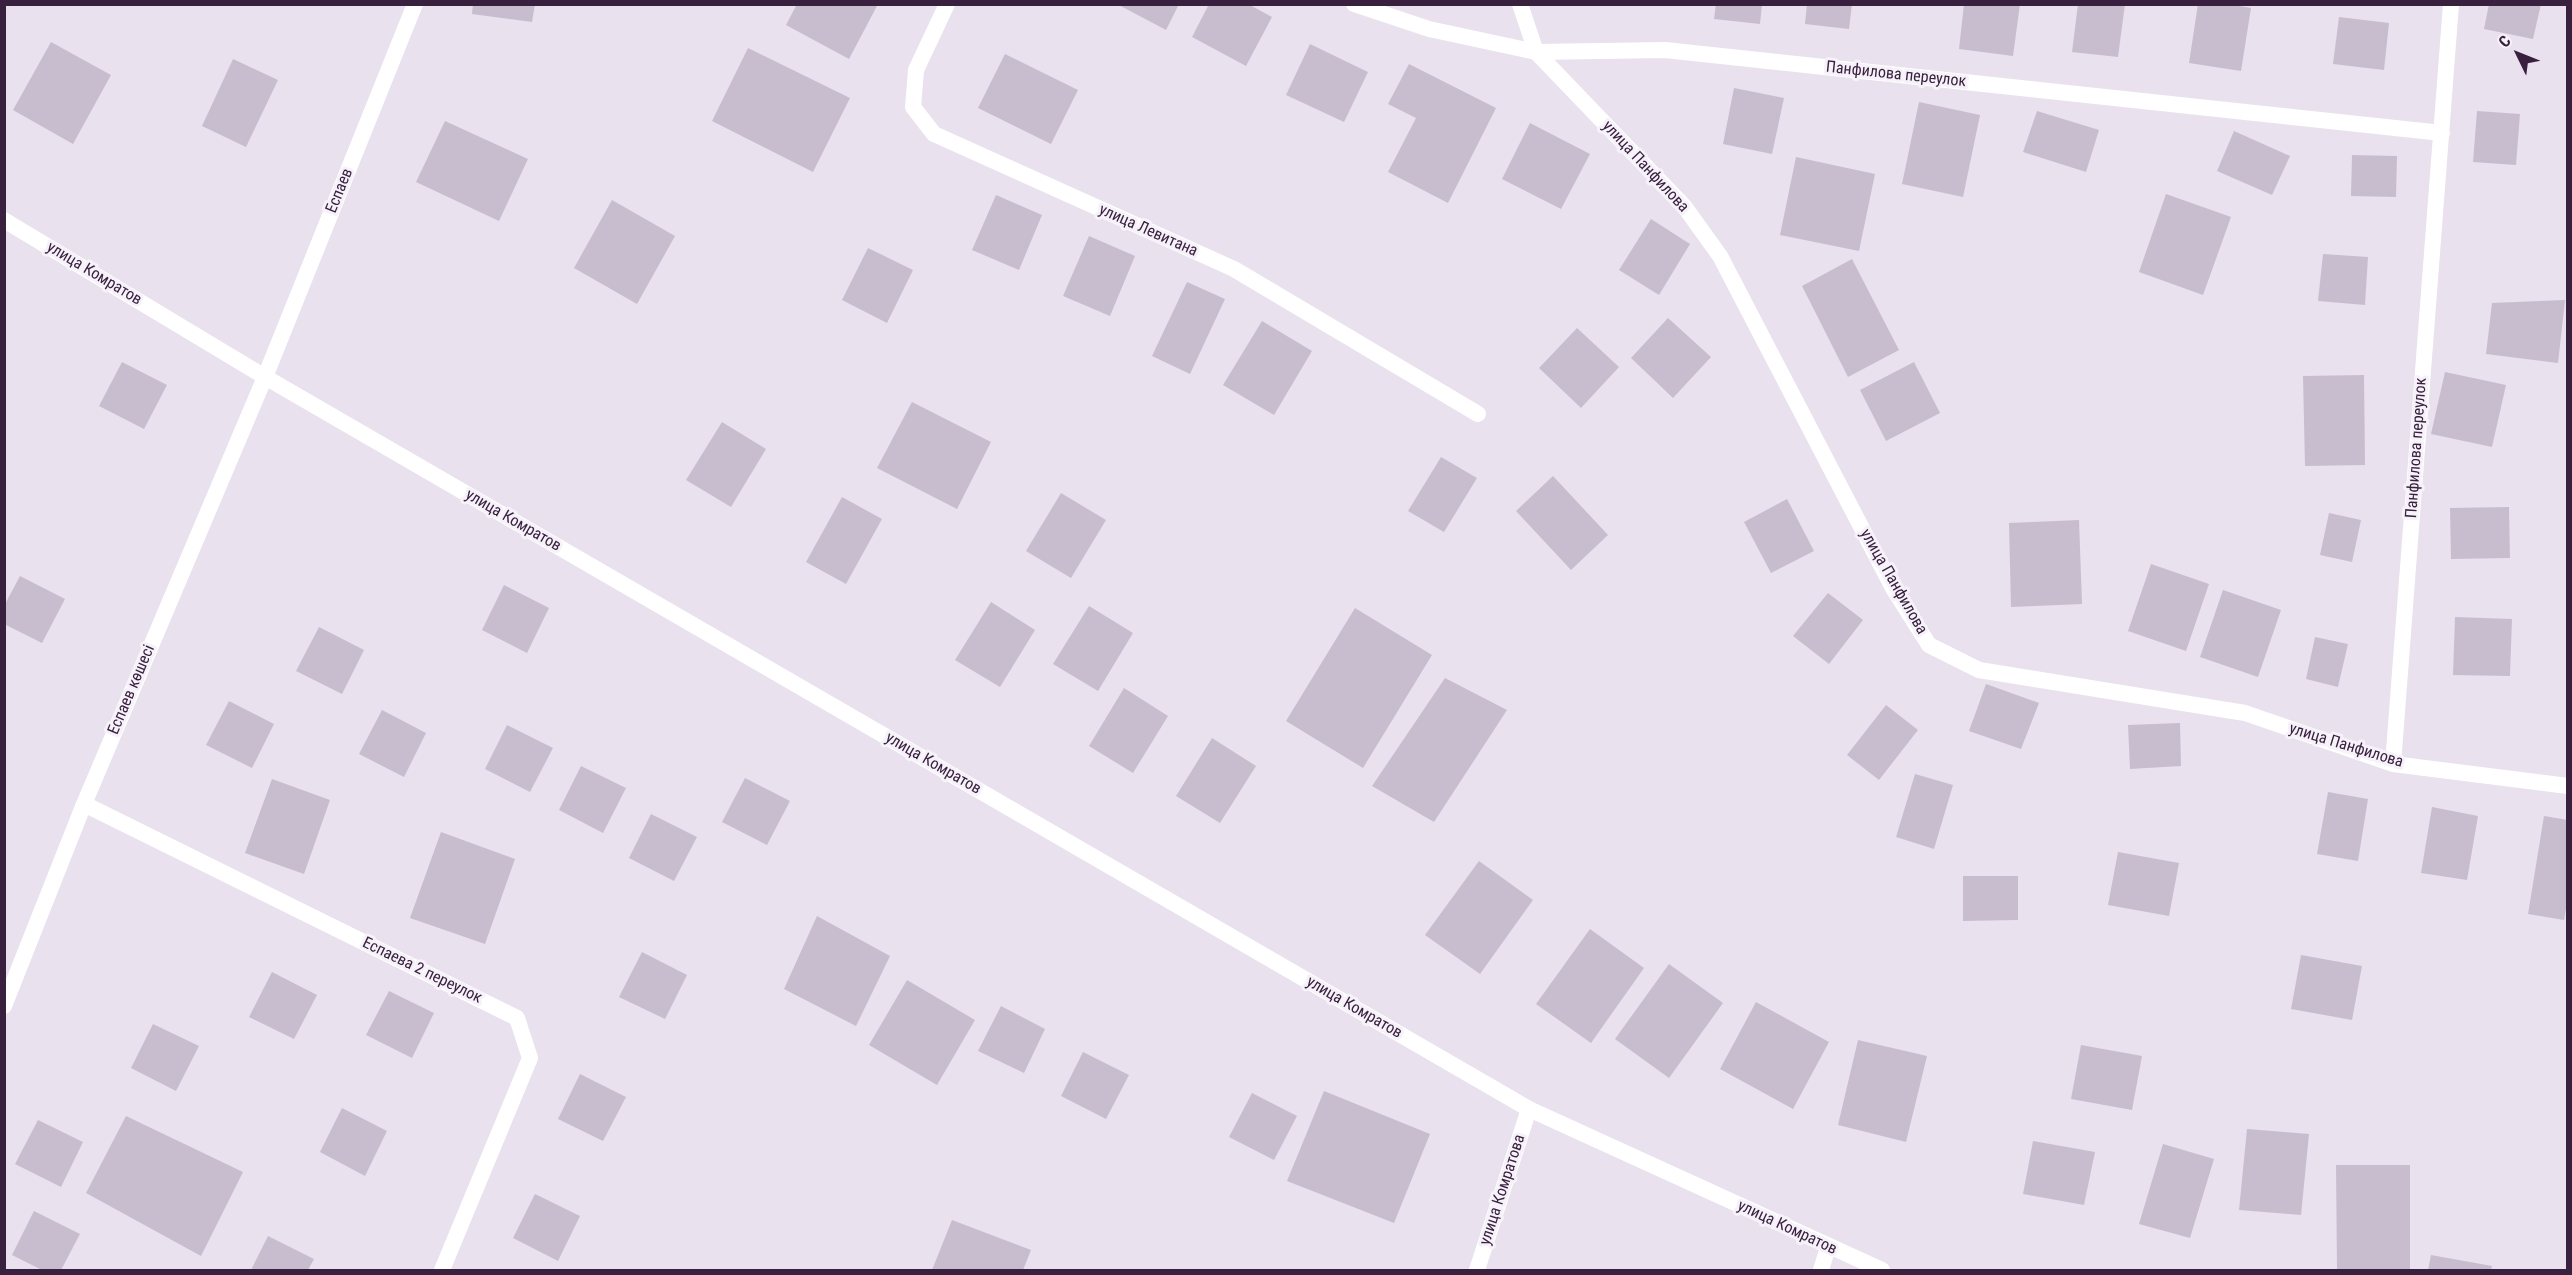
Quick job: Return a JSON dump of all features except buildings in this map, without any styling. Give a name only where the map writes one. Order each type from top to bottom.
[{"type":"street","name":"Еспаев","points":[[265,377],[415,4]]},
{"type":"street","name":"улица Левитана","points":[[947,4],[916,70],[913,107],[934,134],[1234,269],[1478,414]]},
{"type":"street","name":"Панфилова переулок","points":[[1354,4],[1429,30],[1536,52],[1665,50],[2442,133]]},
{"type":"street","name":"улица Панфилова","points":[[1520,4],[1536,52],[1684,206],[1720,256],[1894,590],[1929,645],[1979,670],[2245,713],[2393,764],[2568,786]]},
{"type":"street","name":"Панфилова переулок","points":[[2393,764],[2451,4]]},
{"type":"street","name":"улица Комратов","points":[[4,220],[265,377],[1529,1109],[1882,1270]]},
{"type":"street","name":"Еспаев көшесі","points":[[4,1006],[84,804],[265,377]]},
{"type":"street","name":"Еспаева 2 переулок","points":[[84,804],[517,1018],[530,1058],[442,1270]]},
{"type":"street","name":"улица Комратова","points":[[1477,1270],[1529,1109]]},
{"type":"street","points":[[1821,1270],[1828,1246]]}]
